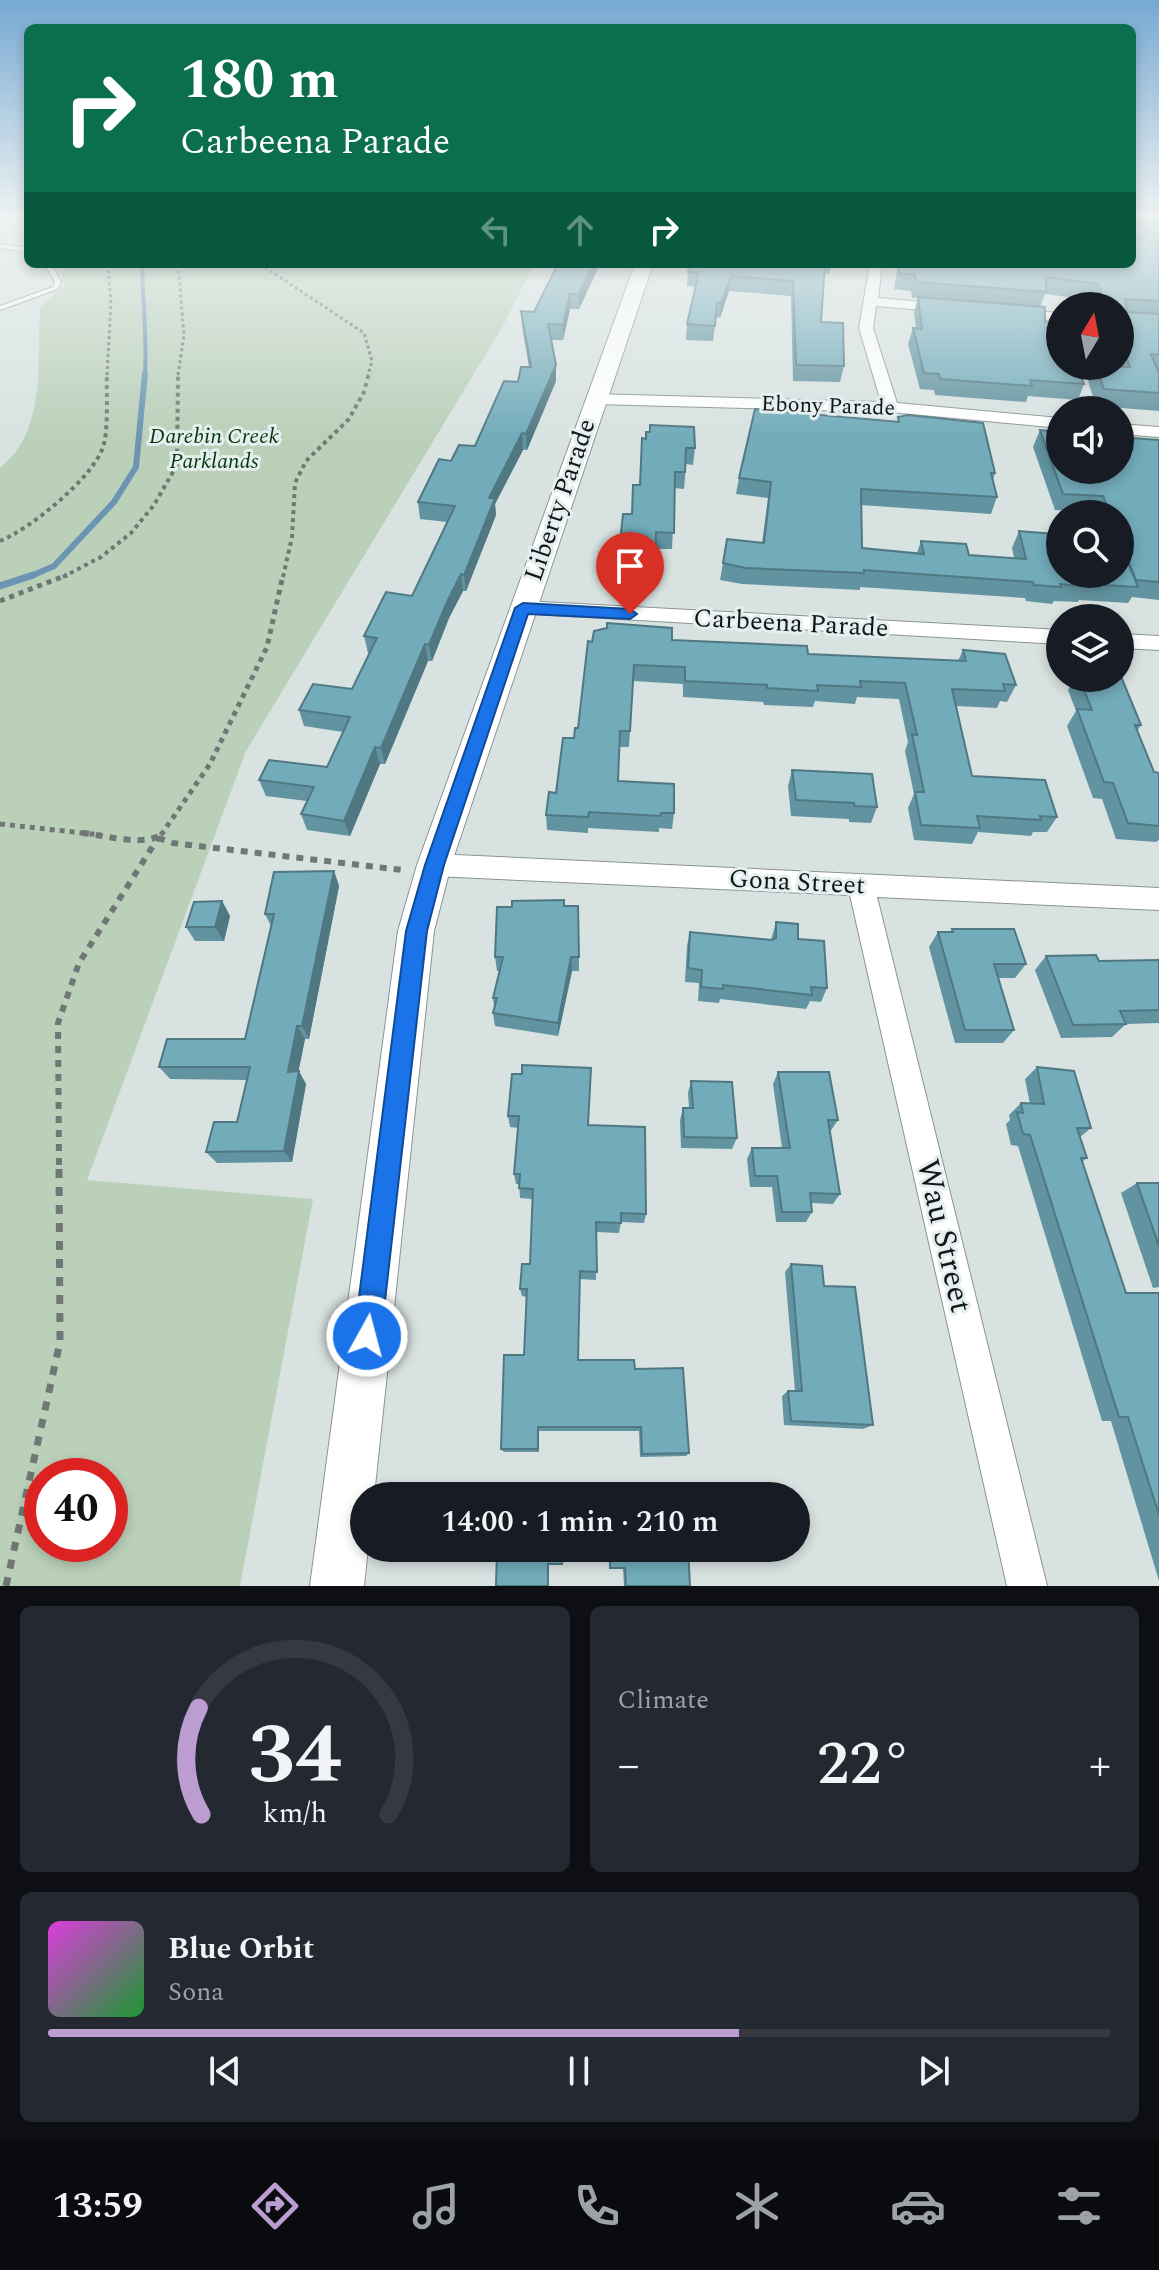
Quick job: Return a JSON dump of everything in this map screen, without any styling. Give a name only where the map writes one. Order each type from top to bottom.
[{"type":"street","name":"Liberty Parade","points":[[337,1586],[416,931],[434,865],[635,290]]},
{"type":"street","points":[[870,290],[866,328],[890,407]]},
{"type":"street","points":[[868,301],[957,308]]},
{"type":"street","points":[[1001,312],[1046,316]]},
{"type":"street","name":"Ebony Parade","points":[[595,399],[890,407],[1046,422]]},
{"type":"street","points":[[1134,430],[1159,432]]},
{"type":"street","name":"Carbeena Parade","points":[[523,608],[1046,636]]},
{"type":"street","points":[[1134,642],[1159,643]]},
{"type":"street","name":"Gona Street","points":[[434,865],[1159,899]]},
{"type":"street","name":"Wau Street","points":[[861,885],[1027,1586]]},
{"type":"lane","points":[[0,308],[50,290]]},
{"type":"path","points":[[0,541],[15,535],[72,490],[103,447],[110,290]]},
{"type":"path","points":[[0,601],[59,579],[101,557],[131,533],[154,505],[177,465],[178,364],[184,335],[180,290]]},
{"type":"path","points":[[6,1586],[60,1342],[58,1023],[79,963],[158,838],[166,831],[210,764],[267,647],[292,537],[295,483],[306,461],[349,419],[364,392],[372,361],[364,333],[299,290]]},
{"type":"path","points":[[0,824],[147,840],[158,838],[173,843],[396,871],[434,865]]},
{"type":"green space","name":"Darebin Creek Parklands","points":[[59,290],[521,290],[504,324],[246,751],[87,1180],[313,1199],[240,1586],[0,1586],[0,468],[15,453],[26,435],[33,415],[40,307]]},
{"type":"building","points":[[545,290],[581,290],[579,294],[570,294],[563,325],[548,324],[556,365],[526,434],[522,433],[489,498],[495,498],[464,575],[461,574],[447,602],[429,645],[425,644],[381,748],[375,747],[344,821],[301,814],[314,787],[259,780],[269,760],[327,767],[350,717],[299,710],[313,684],[352,689],[377,638],[364,636],[386,592],[412,596],[455,506],[418,502],[439,459],[451,461],[459,445],[475,446],[504,381],[518,382],[521,367],[531,367],[521,311],[534,312]]},
{"type":"building","points":[[695,290],[726,290],[721,303],[717,302],[715,326],[687,324]]},
{"type":"building","points":[[793,290],[823,290],[821,322],[843,323],[844,366],[796,365]]},
{"type":"building","points":[[1100,290],[1159,290],[1159,301],[1134,300],[1134,292]]},
{"type":"building","points":[[918,297],[1045,307],[1046,380],[1082,380],[1084,384],[1030,380],[1032,386],[940,379],[939,374],[924,373],[913,328],[922,329]]},
{"type":"building","points":[[1134,312],[1159,314],[1159,355],[1151,354],[1159,373],[1159,393],[1104,389],[1101,380],[1134,380]]},
{"type":"building","points":[[755,409],[899,422],[898,417],[908,415],[983,423],[995,473],[991,473],[997,497],[861,489],[862,548],[924,554],[921,541],[966,544],[969,555],[1026,559],[1019,531],[1046,533],[1046,586],[1034,585],[1033,582],[864,570],[864,573],[745,568],[723,563],[727,539],[764,543],[771,482],[739,478]]},
{"type":"building","points":[[650,425],[694,427],[695,448],[686,448],[685,472],[675,472],[674,533],[656,532],[655,572],[617,570],[623,514],[632,514],[633,485],[640,485],[642,438],[646,439]]},
{"type":"building","points":[[1040,430],[1046,431],[1046,447]]},
{"type":"building","points":[[1134,438],[1159,440],[1159,582],[1136,580],[1134,575],[1134,500],[1105,500],[1103,496],[1063,494],[1059,484],[1134,484]]},
{"type":"building","points":[[607,623],[672,628],[672,640],[807,646],[808,654],[966,661],[963,650],[1005,654],[1016,685],[1003,684],[1005,691],[952,689],[972,776],[1045,780],[1057,817],[1040,816],[1041,820],[977,816],[980,828],[921,825],[915,792],[924,792],[912,734],[917,735],[905,683],[860,681],[861,687],[817,685],[818,691],[767,688],[767,685],[685,681],[685,667],[634,665],[630,731],[620,731],[618,781],[674,784],[674,813],[661,813],[661,816],[589,812],[588,817],[546,815],[549,792],[556,793],[563,738],[574,738],[575,728],[578,728],[588,641],[592,642],[594,631],[607,628]]},
{"type":"building","points":[[1085,692],[1127,692],[1141,725],[1135,725],[1154,772],[1159,773],[1159,826],[1128,823],[1113,783],[1104,782],[1077,709],[1092,710]]},
{"type":"building","points":[[792,770],[872,774],[877,807],[796,800]]},
{"type":"building","points":[[334,871],[302,1026],[297,1026],[288,1072],[299,1071],[284,1151],[206,1152],[214,1122],[237,1122],[250,1067],[159,1067],[167,1039],[245,1039],[274,914],[265,914],[274,872]]},
{"type":"building","points":[[564,900],[564,906],[578,906],[579,957],[571,957],[558,1023],[493,1013],[497,998],[493,998],[503,957],[495,957],[497,907],[512,907],[512,901]]},
{"type":"building","points":[[222,901],[215,927],[186,927],[194,902]]},
{"type":"building","points":[[776,922],[798,924],[798,939],[824,941],[827,988],[811,987],[812,995],[723,985],[723,989],[701,987],[702,970],[688,968],[690,932],[772,940],[776,938]]},
{"type":"building","points":[[952,929],[1014,929],[1026,964],[994,964],[1014,1030],[965,1030],[938,932],[953,932]]},
{"type":"building","points":[[1096,955],[1099,961],[1159,960],[1159,1010],[1120,1011],[1126,1024],[1073,1025],[1046,956]]},
{"type":"building","points":[[522,1065],[591,1068],[588,1125],[645,1127],[646,1214],[621,1213],[621,1223],[596,1222],[597,1272],[580,1271],[578,1360],[634,1360],[635,1369],[683,1368],[689,1453],[642,1454],[641,1427],[538,1427],[538,1449],[501,1449],[504,1355],[524,1355],[527,1289],[520,1289],[522,1264],[530,1264],[533,1189],[519,1188],[520,1174],[514,1174],[519,1116],[508,1116],[512,1074],[522,1074]]},
{"type":"building","points":[[1037,1067],[1074,1071],[1091,1128],[1077,1128],[1087,1158],[1081,1158],[1126,1293],[1159,1293],[1159,1515],[1128,1417],[1119,1417],[1030,1135],[1023,1134],[1017,1112],[1023,1113],[1021,1103],[1044,1104]]},
{"type":"building","points":[[778,1072],[829,1072],[838,1120],[828,1120],[840,1194],[810,1193],[812,1212],[782,1212],[777,1176],[755,1176],[752,1148],[790,1148]]},
{"type":"building","points":[[691,1081],[732,1082],[737,1138],[684,1137],[683,1108],[693,1108]]},
{"type":"building","points":[[1137,1183],[1159,1183],[1159,1246]]},
{"type":"building","points":[[791,1264],[822,1266],[824,1286],[855,1287],[873,1425],[791,1421],[788,1391],[802,1391]]},
{"type":"building","points":[[497,1562],[562,1562],[548,1564],[548,1586],[496,1586]]},
{"type":"building","points":[[610,1562],[689,1562],[690,1586],[626,1586],[625,1568],[610,1568]]},
{"type":"waterway","points":[[143,290],[145,373]]},
{"type":"waterway","points":[[29,577],[54,566],[114,502],[136,467],[145,373]]},
{"type":"waterway","points":[[0,586],[33,575]]},
{"type":"route","points":[[367,1336],[416,931],[434,865],[523,608],[630,614]]}]
